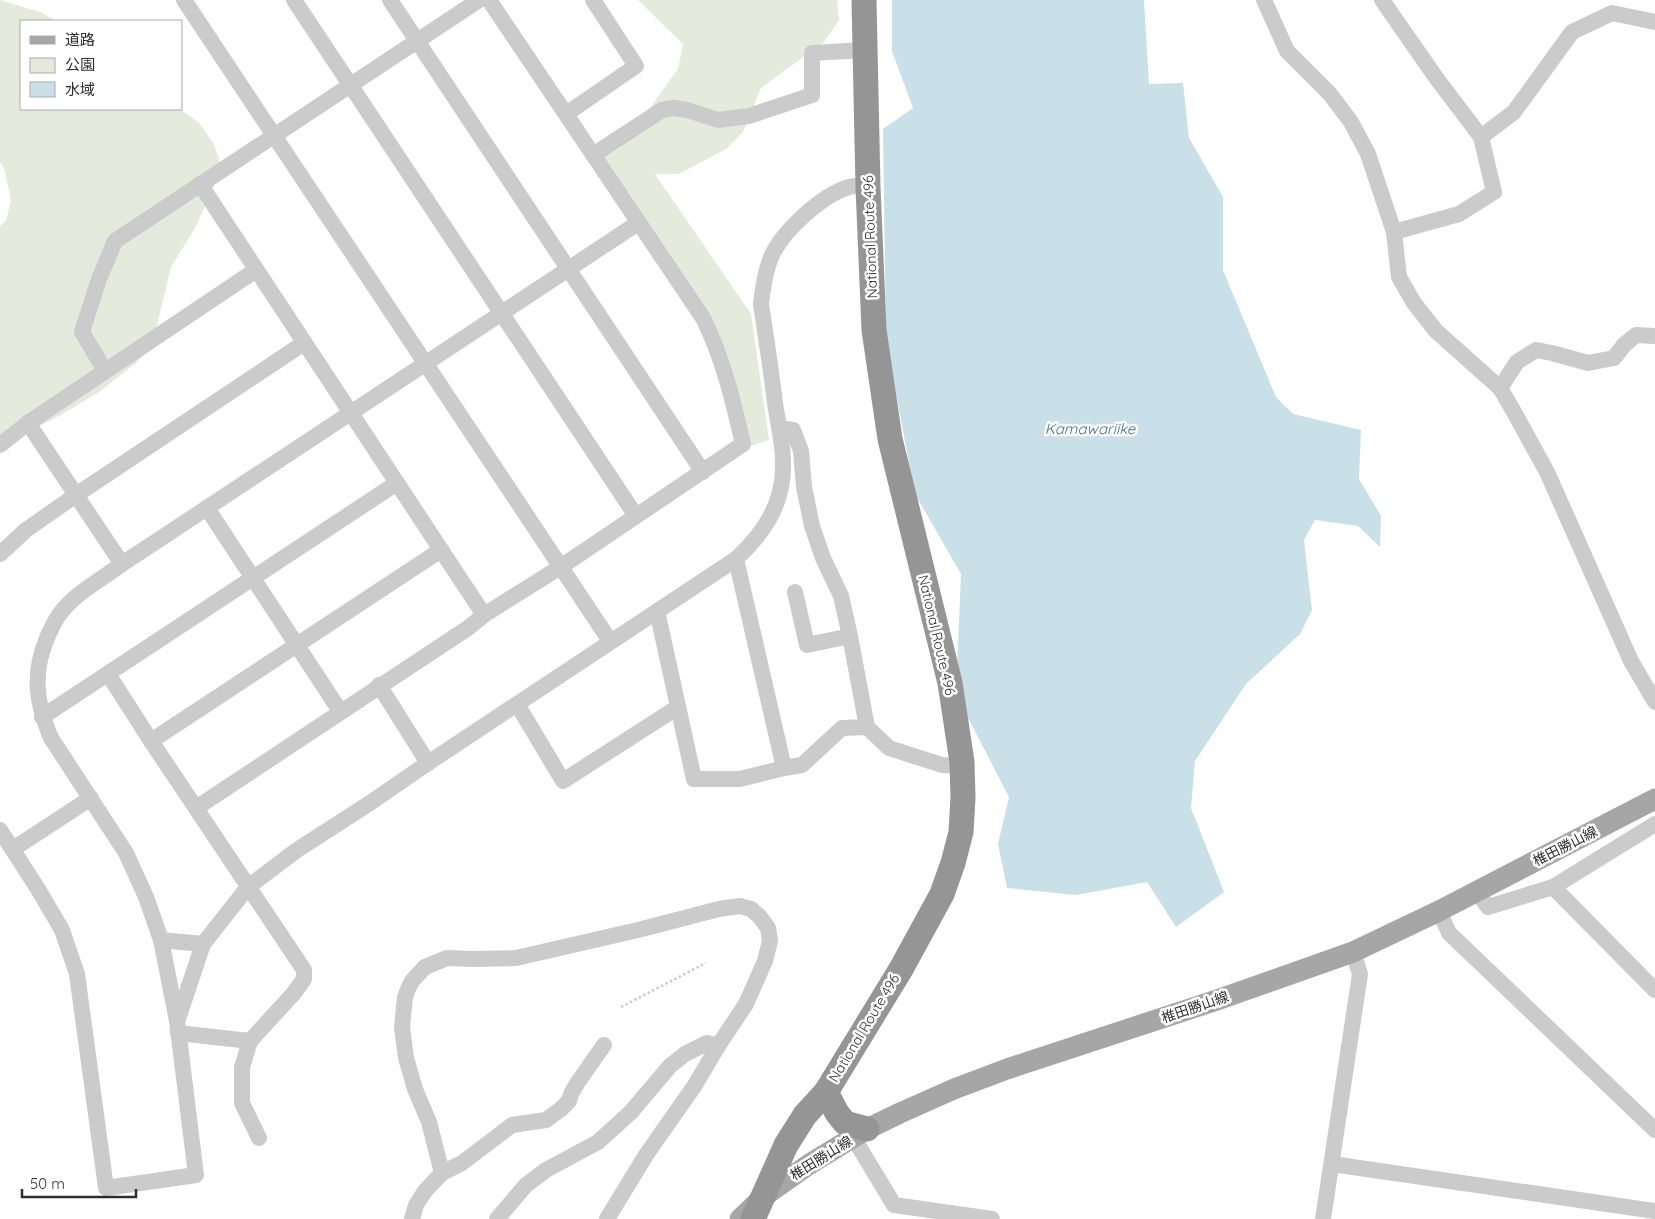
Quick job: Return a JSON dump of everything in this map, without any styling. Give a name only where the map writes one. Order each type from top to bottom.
[{"type":"highway","name":"National Route 496","points":[[758,1208],[786,1145],[805,1115],[826,1092],[901,969],[942,894],[961,832],[962,766],[950,683],[890,439],[874,330],[868,187],[864,0]]},
{"type":"highway","points":[[826,1092],[837,1114],[845,1123],[860,1133]]},
{"type":"main road","name":"椎田勝山線","points":[[740,1219],[758,1208],[808,1165],[860,1133],[900,1113],[954,1089],[1007,1069],[1217,1000],[1352,952],[1477,892],[1655,799]]},
{"type":"street","points":[[184,0],[562,566],[610,641]]},
{"type":"street","points":[[294,0],[636,516]]},
{"type":"street","points":[[390,0],[703,472]]},
{"type":"street","points":[[104,371],[82,332],[98,279],[115,241],[479,0]]},
{"type":"street","points":[[196,808],[379,685],[468,628],[484,615],[562,566],[703,472],[742,444],[734,401],[713,338],[703,318],[489,0]]},
{"type":"street","points":[[566,114],[636,66],[593,0]]},
{"type":"street","points":[[1264,0],[1287,51],[1330,94],[1350,122],[1368,154],[1394,232],[1399,277],[1414,303],[1436,331],[1500,388],[1547,472],[1631,661],[1655,702]]},
{"type":"street","points":[[1382,0],[1437,79],[1481,137],[1494,192],[1459,214],[1394,232]]},
{"type":"street","points":[[1481,137],[1514,112],[1572,32],[1612,13],[1655,22]]},
{"type":"street","points":[[593,156],[662,110],[674,108],[687,110],[718,120],[749,116],[812,95],[812,53],[865,50]]},
{"type":"street","points":[[200,184],[484,615]]},
{"type":"street","points":[[178,1027],[203,944],[248,887],[297,850],[370,804],[610,641],[736,559],[752,544],[772,515],[778,498],[784,467],[761,304],[764,279],[772,256],[788,232],[838,191],[852,186],[868,187]]},
{"type":"street","points":[[0,830],[62,930],[77,974],[106,1188],[196,1175],[178,1027],[161,940],[146,897],[126,853],[51,738],[42,717],[37,686],[37,669],[51,628],[62,611],[80,594],[122,564],[638,223]]},
{"type":"street","points":[[0,445],[28,423],[104,371],[256,270]]},
{"type":"street","points":[[1500,388],[1517,362],[1536,350],[1588,364],[1614,358],[1624,345],[1636,335],[1655,336]]},
{"type":"street","points":[[0,554],[26,530],[76,495],[304,343]]},
{"type":"street","points":[[28,423],[122,564]]},
{"type":"street","points":[[779,428],[793,430],[800,451],[804,487],[812,526],[822,558],[840,596],[850,636],[866,726],[889,748],[942,764],[962,766]]},
{"type":"street","points":[[42,717],[397,483]]},
{"type":"street","points":[[207,508],[340,711]]},
{"type":"street","points":[[151,741],[441,550]]},
{"type":"street","points":[[736,559],[784,768]]},
{"type":"street","points":[[794,592],[807,645],[850,636]]},
{"type":"street","points":[[657,611],[694,779],[740,779],[802,765],[842,728],[866,726]]},
{"type":"street","points":[[108,674],[304,970],[304,979],[294,993],[250,1041],[242,1067],[242,1103],[259,1138]]},
{"type":"street","points":[[379,685],[428,763]]},
{"type":"street","points":[[517,704],[563,781],[678,707]]},
{"type":"street","points":[[13,849],[91,798]]},
{"type":"street","points":[[1477,892],[1488,907],[1553,887],[1655,824]]},
{"type":"street","points":[[1553,887],[1655,990]]},
{"type":"street","points":[[442,1173],[429,1122],[415,1089],[406,1058],[402,1027],[405,997],[408,989],[412,981],[425,967],[447,958],[516,958],[719,909],[740,906],[751,909],[768,928],[770,941],[765,961],[746,1004],[646,1155],[608,1219]]},
{"type":"street","points":[[1439,911],[1449,933],[1655,1130]]},
{"type":"street","points":[[161,940],[203,944]]},
{"type":"street","points":[[1324,1219],[1360,974],[1352,952]]},
{"type":"street","points":[[178,1027],[250,1041]]},
{"type":"street","points":[[497,1219],[526,1185],[546,1170],[598,1142],[632,1112],[670,1066],[685,1054],[707,1043],[718,1046]]},
{"type":"street","points":[[412,1219],[416,1205],[425,1191],[442,1173],[462,1163],[512,1125],[546,1120],[570,1101],[571,1094],[578,1082],[604,1045]]},
{"type":"street","points":[[860,1133],[894,1206],[992,1219]]},
{"type":"street","points":[[1332,1164],[1655,1211]]},
{"type":"path","points":[[621,1007],[706,962]]},
{"type":"green space","points":[[0,0],[40,12],[54,20],[20,20],[20,110],[181,110],[200,124],[214,144],[221,165],[214,186],[195,228],[171,267],[152,346],[136,363],[99,392],[61,415],[0,446],[0,226],[6,221],[11,200],[4,168],[0,162]]},
{"type":"green space","points":[[638,0],[837,0],[839,20],[824,42],[761,88],[743,132],[726,149],[679,174],[655,174],[751,314],[769,440],[751,446],[719,336],[599,150],[650,108],[678,69],[683,44]]},
{"type":"water","name":"Kamawariike","points":[[892,0],[1144,0],[1149,84],[1183,83],[1189,138],[1223,197],[1223,270],[1276,397],[1293,414],[1361,430],[1359,479],[1381,516],[1380,547],[1358,526],[1315,520],[1304,540],[1312,610],[1300,634],[1246,684],[1195,761],[1191,808],[1224,892],[1176,927],[1147,882],[1076,895],[1007,888],[998,844],[1009,797],[966,714],[957,668],[961,574],[915,494],[886,341],[883,129],[913,108],[892,51]]}]
